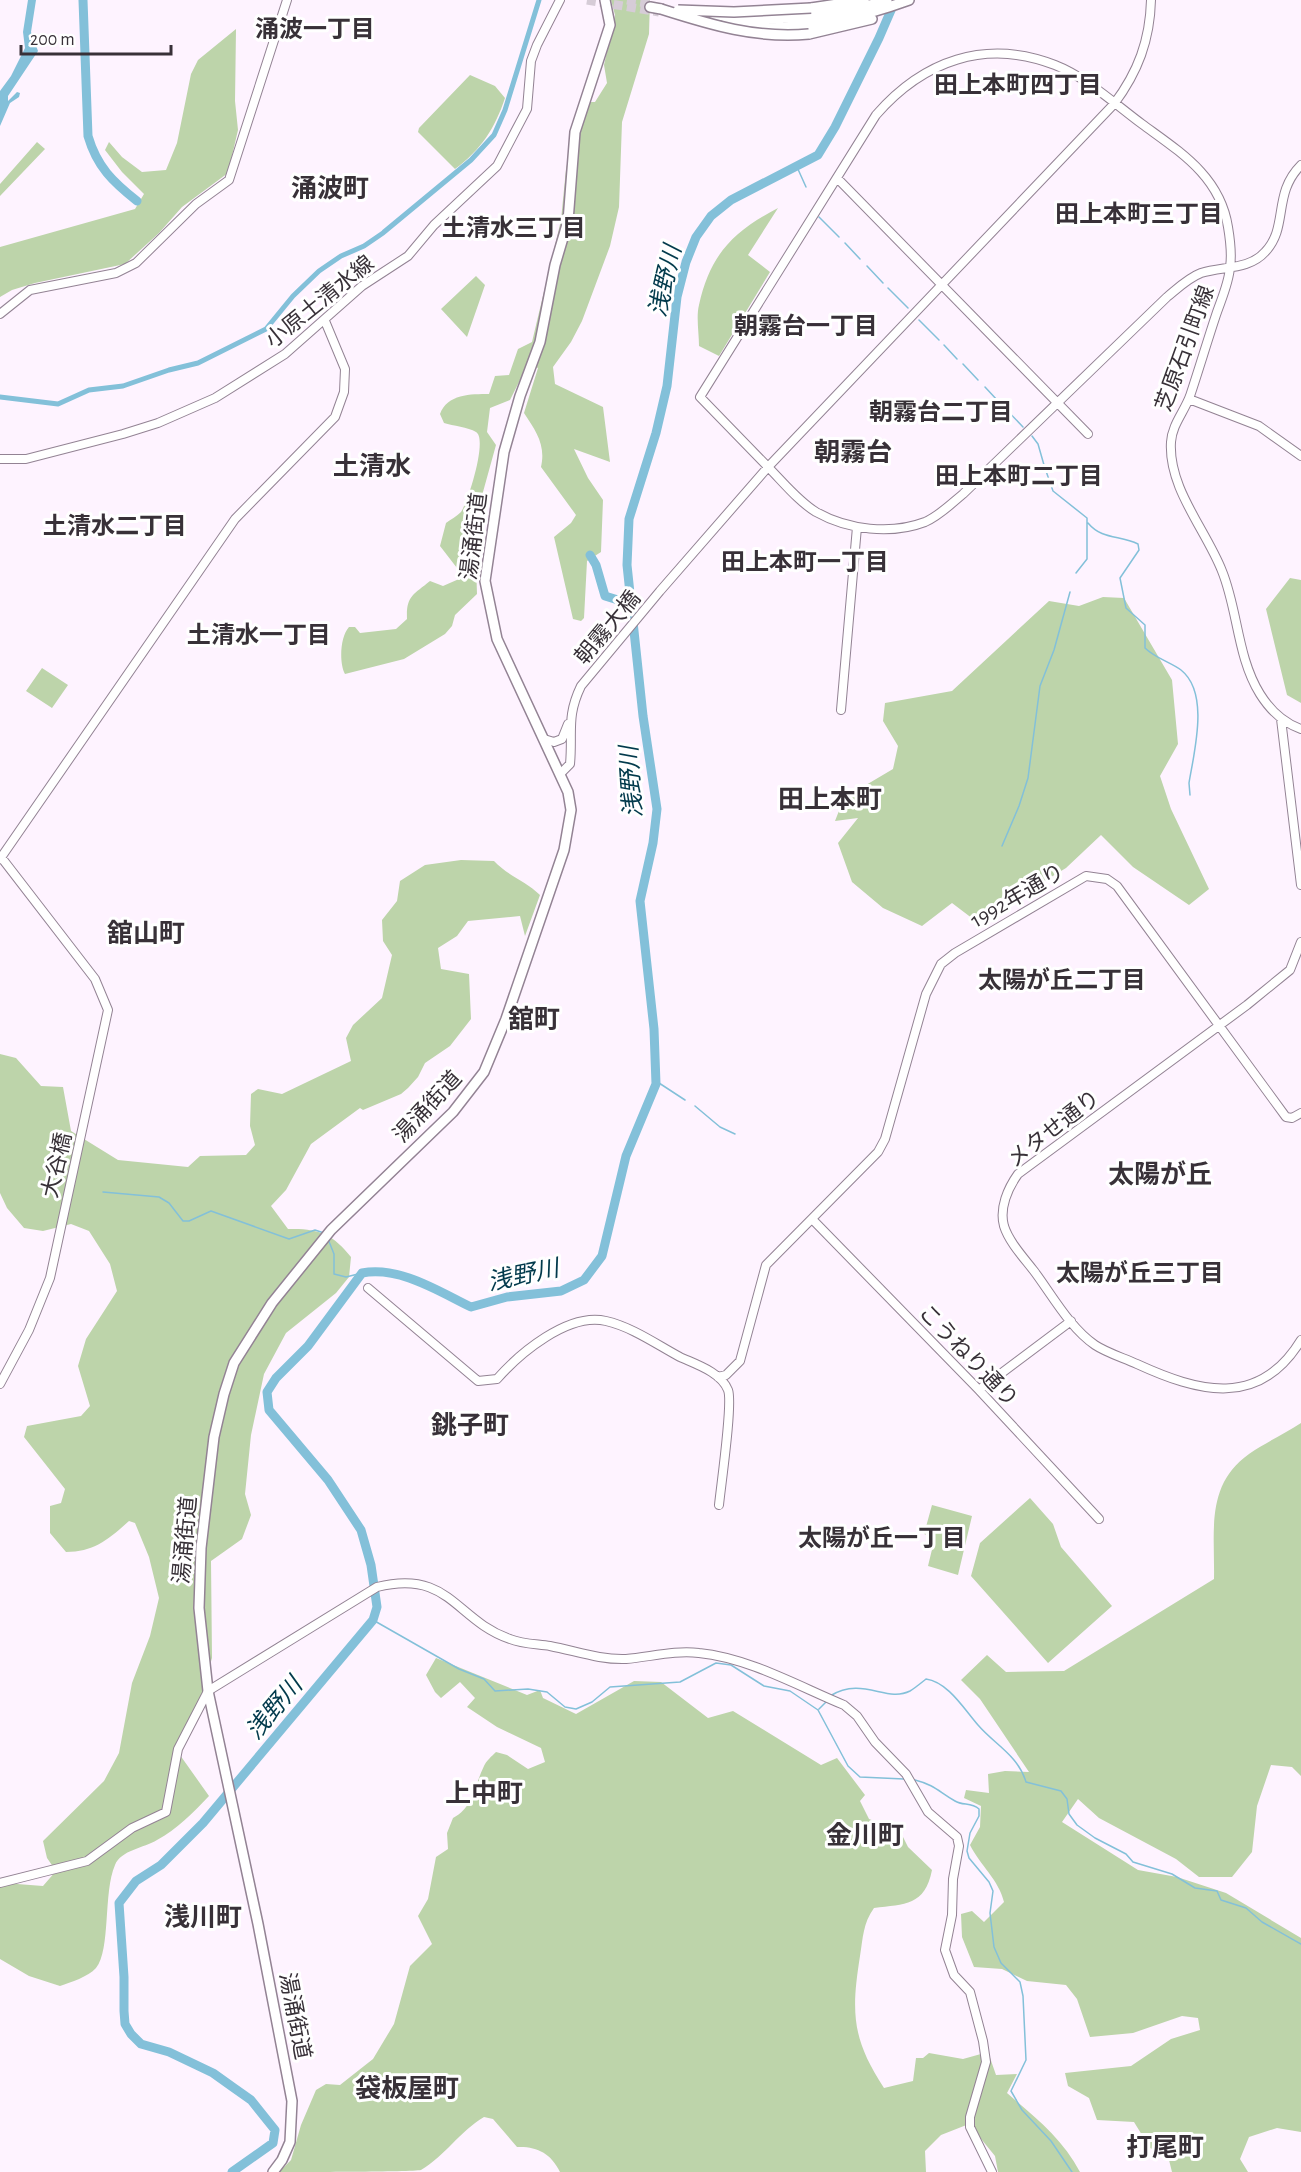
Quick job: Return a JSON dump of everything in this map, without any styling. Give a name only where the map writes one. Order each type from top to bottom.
[{"type":"main road","name":"湯涌街道","points":[[273,2172],[282,2160],[290,2142],[292,2101],[204,1666],[198,1577],[214,1437],[234,1363],[257,1323],[331,1230],[453,1112],[483,1072],[506,1019],[564,850],[571,810],[561,773],[497,639],[485,582],[504,452],[520,396],[540,342],[555,265],[568,221],[575,132],[610,25],[605,0]]},
{"type":"main road","points":[[650,7],[751,34],[809,34],[887,0]]},
{"type":"main road","points":[[676,12],[732,18],[770,19],[866,10],[913,1]]},
{"type":"main road","points":[[661,9],[734,12],[811,8],[866,10]]},
{"type":"street","points":[[0,314],[30,290],[116,273],[136,263],[196,204],[229,180],[288,0]]},
{"type":"street","name":"小原土清水線","points":[[0,459],[27,459],[158,423],[215,398],[285,354],[362,286],[408,256],[434,225],[497,166],[527,109],[531,61],[560,0]]},
{"type":"street","points":[[1114,104],[1137,70],[1149,31],[1151,0]]},
{"type":"street","name":"芝原石引町線","points":[[768,467],[700,397],[876,115],[892,96],[916,78],[937,66],[968,56],[999,54],[1024,56],[1055,65],[1194,161],[1215,188],[1228,226],[1230,267],[1189,399],[1174,427],[1172,460],[1179,483],[1223,572],[1245,659],[1259,693],[1281,719],[1301,729]]},
{"type":"street","name":"朝霧大橋","points":[[569,723],[573,702],[581,686],[768,467],[1114,104]]},
{"type":"street","points":[[768,467],[815,511],[857,527],[886,529],[925,522],[946,509],[1167,297],[1188,280],[1200,274],[1257,259],[1274,241],[1287,182],[1301,165]]},
{"type":"street","points":[[837,178],[1088,435]]},
{"type":"street","points":[[1,858],[235,519],[335,417],[344,392],[345,369],[325,321]]},
{"type":"street","points":[[1189,399],[1259,426],[1301,456]]},
{"type":"street","points":[[841,710],[857,527]]},
{"type":"street","points":[[1281,719],[1301,885]]},
{"type":"street","points":[[544,739],[554,742],[562,739],[569,723]]},
{"type":"street","points":[[561,773],[570,764],[569,723]]},
{"type":"street","name":"大谷橋","points":[[0,1384],[44,1298],[108,1019],[106,1001],[95,979],[1,858]]},
{"type":"street","name":"1992年通り","points":[[718,1377],[726,1375],[740,1361],[766,1265],[878,1152],[888,1128],[926,994],[941,964],[955,953],[1086,876],[1107,879],[1117,886],[1286,1117],[1292,1118],[1301,1113]]},
{"type":"street","name":"メタせ通り","points":[[1301,942],[1290,970],[1220,1025],[1018,1174],[1009,1186],[1005,1198],[1004,1225],[1015,1244],[1071,1321],[1095,1345],[1190,1386],[1212,1390],[1237,1388],[1263,1379],[1285,1363],[1301,1340]]},
{"type":"street","name":"こうねり通り","points":[[812,1219],[979,1390],[1099,1519]]},
{"type":"street","points":[[368,1288],[478,1381],[496,1379],[516,1358],[542,1340],[568,1326],[588,1320],[603,1320],[634,1332],[718,1377],[728,1390],[729,1399],[719,1504]]},
{"type":"street","points":[[979,1390],[1071,1321]]},
{"type":"street","points":[[0,1883],[87,1861],[132,1828],[166,1812],[178,1749],[208,1690],[377,1587],[392,1583],[417,1583],[433,1588],[446,1594],[490,1630],[512,1640],[599,1658],[624,1659],[696,1653],[729,1658],[844,1705],[857,1716],[875,1742],[906,1774],[928,1812],[957,1837],[959,1846],[953,1879],[952,1915],[945,1950],[954,1975],[970,1992],[983,2041],[986,2062],[970,2117],[970,2127],[992,2172]]},
{"type":"green space","points":[[611,0],[650,0],[649,34],[622,122],[619,207],[610,246],[582,321],[571,342],[553,367],[555,384],[603,407],[610,462],[574,449],[588,478],[603,500],[601,552],[587,561],[584,618],[581,621],[573,619],[554,537],[571,523],[576,515],[541,467],[541,445],[524,413],[538,368],[528,364],[510,400],[490,408],[487,432],[496,445],[478,510],[475,533],[477,594],[455,615],[452,626],[445,634],[404,659],[345,674],[341,650],[349,627],[355,627],[360,633],[396,629],[407,619],[409,601],[430,581],[443,586],[459,579],[457,568],[440,546],[446,523],[461,512],[468,496],[476,471],[479,437],[473,430],[444,423],[440,414],[448,402],[460,396],[489,394],[495,376],[509,375],[518,349],[532,342],[561,220],[566,169],[580,102],[595,102],[607,83],[604,65],[615,15]]},
{"type":"green space","points":[[236,29],[235,101],[238,130],[228,173],[182,207],[159,233],[125,264],[35,283],[12,290],[0,297],[0,247],[135,209],[144,194],[122,172],[105,150],[109,142],[122,157],[142,172],[166,170],[177,143],[191,74],[198,60]]},
{"type":"green space","points":[[470,75],[495,86],[505,98],[486,138],[455,169],[418,132],[419,128]]},
{"type":"green space","points":[[37,142],[45,149],[0,196],[0,184]]},
{"type":"green space","points":[[778,208],[748,255],[770,272],[719,356],[699,346],[698,310],[704,287],[717,258],[726,246],[749,226]]},
{"type":"green space","points":[[476,276],[485,285],[467,337],[441,309]]},
{"type":"green space","points":[[1290,578],[1301,580],[1301,703],[1287,695],[1266,609]]},
{"type":"green space","points":[[1103,597],[1124,598],[1172,680],[1178,744],[1160,776],[1171,809],[1209,889],[1189,905],[1133,867],[1101,835],[1066,868],[977,922],[952,903],[922,926],[883,908],[852,882],[838,843],[858,818],[835,821],[844,798],[893,769],[898,746],[883,721],[885,703],[952,691],[1049,601],[1079,606]]},
{"type":"green space","points":[[42,668],[68,685],[52,708],[26,691]]},
{"type":"green space","points":[[461,860],[494,861],[540,895],[525,936],[520,916],[468,921],[457,936],[438,948],[441,969],[469,974],[471,1019],[450,1046],[425,1063],[418,1077],[401,1094],[363,1110],[360,1108],[311,1144],[286,1190],[271,1206],[288,1229],[316,1231],[338,1243],[351,1257],[349,1277],[336,1293],[286,1333],[264,1374],[251,1435],[245,1494],[251,1515],[242,1539],[211,1561],[212,1658],[201,1696],[175,1748],[209,1796],[164,1836],[127,1853],[118,1860],[111,1876],[104,1948],[101,1960],[93,1971],[60,1986],[29,1976],[0,1959],[0,1880],[43,1886],[56,1871],[47,1858],[43,1841],[104,1781],[119,1753],[132,1683],[150,1636],[159,1598],[149,1557],[135,1523],[129,1521],[100,1543],[85,1550],[66,1552],[50,1533],[50,1506],[61,1503],[65,1489],[24,1437],[27,1426],[81,1416],[90,1406],[78,1366],[86,1339],[117,1291],[110,1264],[89,1231],[71,1224],[43,1231],[24,1228],[7,1208],[0,1193],[0,1054],[16,1058],[41,1086],[63,1087],[71,1131],[118,1160],[188,1167],[200,1156],[246,1155],[255,1145],[250,1126],[251,1094],[258,1089],[282,1094],[351,1061],[346,1038],[353,1025],[382,998],[392,955],[383,941],[382,920],[397,901],[400,881],[425,865]]},
{"type":"green space","points":[[1301,1423],[1301,1776],[1292,1767],[1271,1765],[1257,1806],[1252,1852],[1232,1877],[1199,1877],[1176,1859],[1099,1818],[1078,1799],[1062,1822],[1138,1870],[1177,1877],[1226,1893],[1301,1938],[1301,2132],[1277,2128],[1249,2137],[1240,2159],[1248,2172],[1172,2172],[1168,2156],[1150,2148],[1134,2122],[1097,2120],[1089,2098],[1068,2086],[1065,2073],[1131,2066],[1171,2039],[1200,2030],[1198,2018],[1182,2016],[1133,2033],[1090,2037],[1077,1999],[1066,1985],[1027,1981],[1002,1969],[974,1967],[962,1937],[961,1914],[972,1911],[984,1922],[1004,1902],[994,1880],[970,1845],[980,1827],[981,1806],[964,1798],[966,1790],[989,1793],[988,1774],[1005,1771],[1029,1772],[980,1699],[961,1680],[987,1655],[1006,1672],[1064,1671],[1214,1579],[1215,1510],[1225,1480],[1235,1466],[1249,1454]]},
{"type":"green space","points":[[1030,1498],[1053,1524],[1061,1547],[1112,1606],[1048,1663],[971,1576],[980,1543]]},
{"type":"green space","points":[[932,1505],[972,1516],[958,1575],[928,1566],[935,1537],[924,1534]]},
{"type":"green space","points":[[436,1658],[527,1695],[540,1690],[543,1698],[576,1714],[634,1681],[661,1682],[708,1718],[733,1711],[821,1765],[837,1758],[865,1795],[860,1801],[869,1819],[900,1831],[908,1847],[932,1870],[929,1882],[919,1897],[904,1904],[874,1908],[866,1925],[857,1976],[855,2010],[860,2040],[873,2071],[884,2088],[913,2081],[916,2058],[923,2058],[929,2053],[963,2059],[988,2052],[996,2075],[1017,2074],[1007,2093],[1057,2139],[1080,2172],[998,2172],[995,2156],[969,2124],[941,2135],[925,2151],[926,2172],[560,2172],[547,2155],[537,2149],[517,2147],[493,2119],[484,2117],[421,2170],[279,2172],[291,2160],[301,2125],[316,2090],[326,2084],[340,2085],[373,2059],[394,2024],[410,1966],[432,1944],[418,1916],[428,1899],[436,1857],[448,1849],[447,1833],[453,1818],[469,1802],[485,1764],[496,1752],[507,1755],[528,1769],[545,1762],[541,1748],[497,1727],[467,1707],[475,1698],[460,1682],[441,1698],[426,1675]]},
{"type":"water","points":[[28,0],[36,0],[31,32],[38,51],[8,96],[8,101],[17,92],[20,93],[19,97],[10,103],[0,126],[0,91],[11,76],[25,48],[23,32]]},
{"type":"waterway","points":[[83,0],[88,136],[96,157],[107,173],[137,201]]},
{"type":"waterway","points":[[384,232],[471,160],[494,135],[505,110],[539,0]]},
{"type":"waterway","name":"浅野川","points":[[232,2172],[273,2143],[275,2130],[251,2100],[213,2073],[169,2052],[141,2044],[131,2034],[125,2024],[119,1903],[136,1881],[161,1865],[203,1823],[373,1620],[377,1607],[371,1565],[361,1530],[328,1480],[269,1410],[267,1392],[276,1378],[308,1346],[362,1273],[376,1272],[404,1276],[471,1307],[507,1297],[561,1291],[584,1280],[602,1256],[626,1156],[656,1084],[654,1029],[640,901],[653,843],[657,809],[643,716],[627,565],[629,519],[656,433],[667,386],[677,297],[686,262],[696,237],[711,216],[731,200],[818,155],[835,127],[895,1]]},
{"type":"waterway","points":[[797,167],[806,187]]},
{"type":"waterway","points":[[819,217],[839,237]]},
{"type":"waterway","points":[[0,397],[58,404],[89,390],[123,386],[169,370],[198,363],[266,329],[293,296],[319,271],[383,233]]},
{"type":"waterway","points":[[845,243],[860,259]]},
{"type":"waterway","points":[[867,266],[883,283]]},
{"type":"waterway","points":[[888,288],[908,308]]},
{"type":"waterway","points":[[919,320],[939,340]]},
{"type":"waterway","points":[[944,345],[957,359]]},
{"type":"waterway","points":[[963,364],[978,380]]},
{"type":"waterway","points":[[985,387],[998,401]]},
{"type":"waterway","points":[[1003,406],[1023,427]]},
{"type":"waterway","points":[[1032,436],[1038,444],[1044,465]]},
{"type":"waterway","points":[[1046,471],[1053,491],[1087,518],[1087,559],[1076,573]]},
{"type":"waterway","points":[[1088,523],[1105,535],[1138,544],[1139,550],[1120,578],[1126,608],[1145,625],[1145,648],[1153,655],[1181,670],[1190,680],[1195,693],[1198,724],[1189,783],[1190,795]]},
{"type":"waterway","points":[[590,555],[596,565],[605,596],[631,604]]},
{"type":"waterway","points":[[1002,846],[1028,778],[1040,686],[1054,650],[1070,592]]},
{"type":"waterway","points":[[656,1084],[659,1083],[685,1100]]},
{"type":"waterway","points":[[695,1106],[720,1127],[735,1134]]},
{"type":"waterway","points":[[103,1192],[159,1197],[169,1203],[183,1221],[189,1221],[211,1211],[289,1239],[315,1230],[324,1233]]},
{"type":"waterway","points":[[328,1239],[334,1254],[334,1274],[346,1277],[362,1273]]},
{"type":"waterway","points":[[373,1620],[459,1669],[484,1679],[495,1691],[528,1689],[547,1692],[565,1707],[576,1709],[592,1702],[610,1687],[680,1682],[716,1663],[731,1665],[764,1686],[790,1691],[818,1710],[848,1766],[860,1777],[904,1779]]},
{"type":"waterway","points":[[830,1696],[853,1688],[901,1694],[910,1691],[926,1679],[934,1681],[948,1691],[984,1732],[1012,1757],[1026,1782],[1061,1791],[1067,1799],[1069,1814],[1077,1825],[1095,1838],[1126,1854],[1133,1862],[1172,1874],[1195,1888],[1217,1891],[1221,1900],[1246,1908],[1262,1922],[1301,1944]]},
{"type":"waterway","points":[[819,1709],[826,1702]]},
{"type":"waterway","points":[[915,1780],[932,1786],[958,1802],[973,1805],[979,1809],[979,1816],[970,1833],[967,1851],[969,1858],[989,1882],[993,1891],[990,1913],[994,1947],[1001,1963],[1020,1982],[1023,1996],[1026,2060],[1011,2091],[1022,2110],[1051,2141],[1072,2172]]},
{"type":"tunnel","points":[[587,0],[659,12]]},
{"type":"tunnel","points":[[627,0],[652,4]]},
{"type":"district","name":"涌波一丁目","points":[[315,29]]},
{"type":"district","name":"田上本町四丁目","points":[[1018,85]]},
{"type":"district","name":"涌波町","points":[[330,188]]},
{"type":"district","name":"田上本町三丁目","points":[[1139,214]]},
{"type":"district","name":"土清水三丁目","points":[[514,228]]},
{"type":"district","name":"朝霧台一丁目","points":[[806,326]]},
{"type":"district","name":"朝霧台二丁目","points":[[941,412]]},
{"type":"district","name":"朝霧台","points":[[853,452]]},
{"type":"district","name":"土清水","points":[[372,466]]},
{"type":"district","name":"田上本町二丁目","points":[[1019,476]]},
{"type":"district","name":"土清水二丁目","points":[[115,526]]},
{"type":"district","name":"田上本町一丁目","points":[[805,562]]},
{"type":"district","name":"土清水一丁目","points":[[259,635]]},
{"type":"district","name":"田上本町","points":[[830,799]]},
{"type":"district","name":"舘山町","points":[[146,933]]},
{"type":"district","name":"太陽が丘二丁目","points":[[1062,980]]},
{"type":"district","name":"舘町","points":[[534,1019]]},
{"type":"district","name":"太陽が丘","points":[[1160,1174]]},
{"type":"district","name":"太陽が丘三丁目","points":[[1140,1273]]},
{"type":"district","name":"銚子町","points":[[470,1425]]},
{"type":"district","name":"太陽が丘一丁目","points":[[882,1538]]},
{"type":"district","name":"上中町","points":[[484,1793]]},
{"type":"district","name":"金川町","points":[[865,1835]]},
{"type":"district","name":"浅川町","points":[[203,1917]]},
{"type":"district","name":"袋板屋町","points":[[407,2088]]},
{"type":"district","name":"打尾町","points":[[1165,2147]]}]
